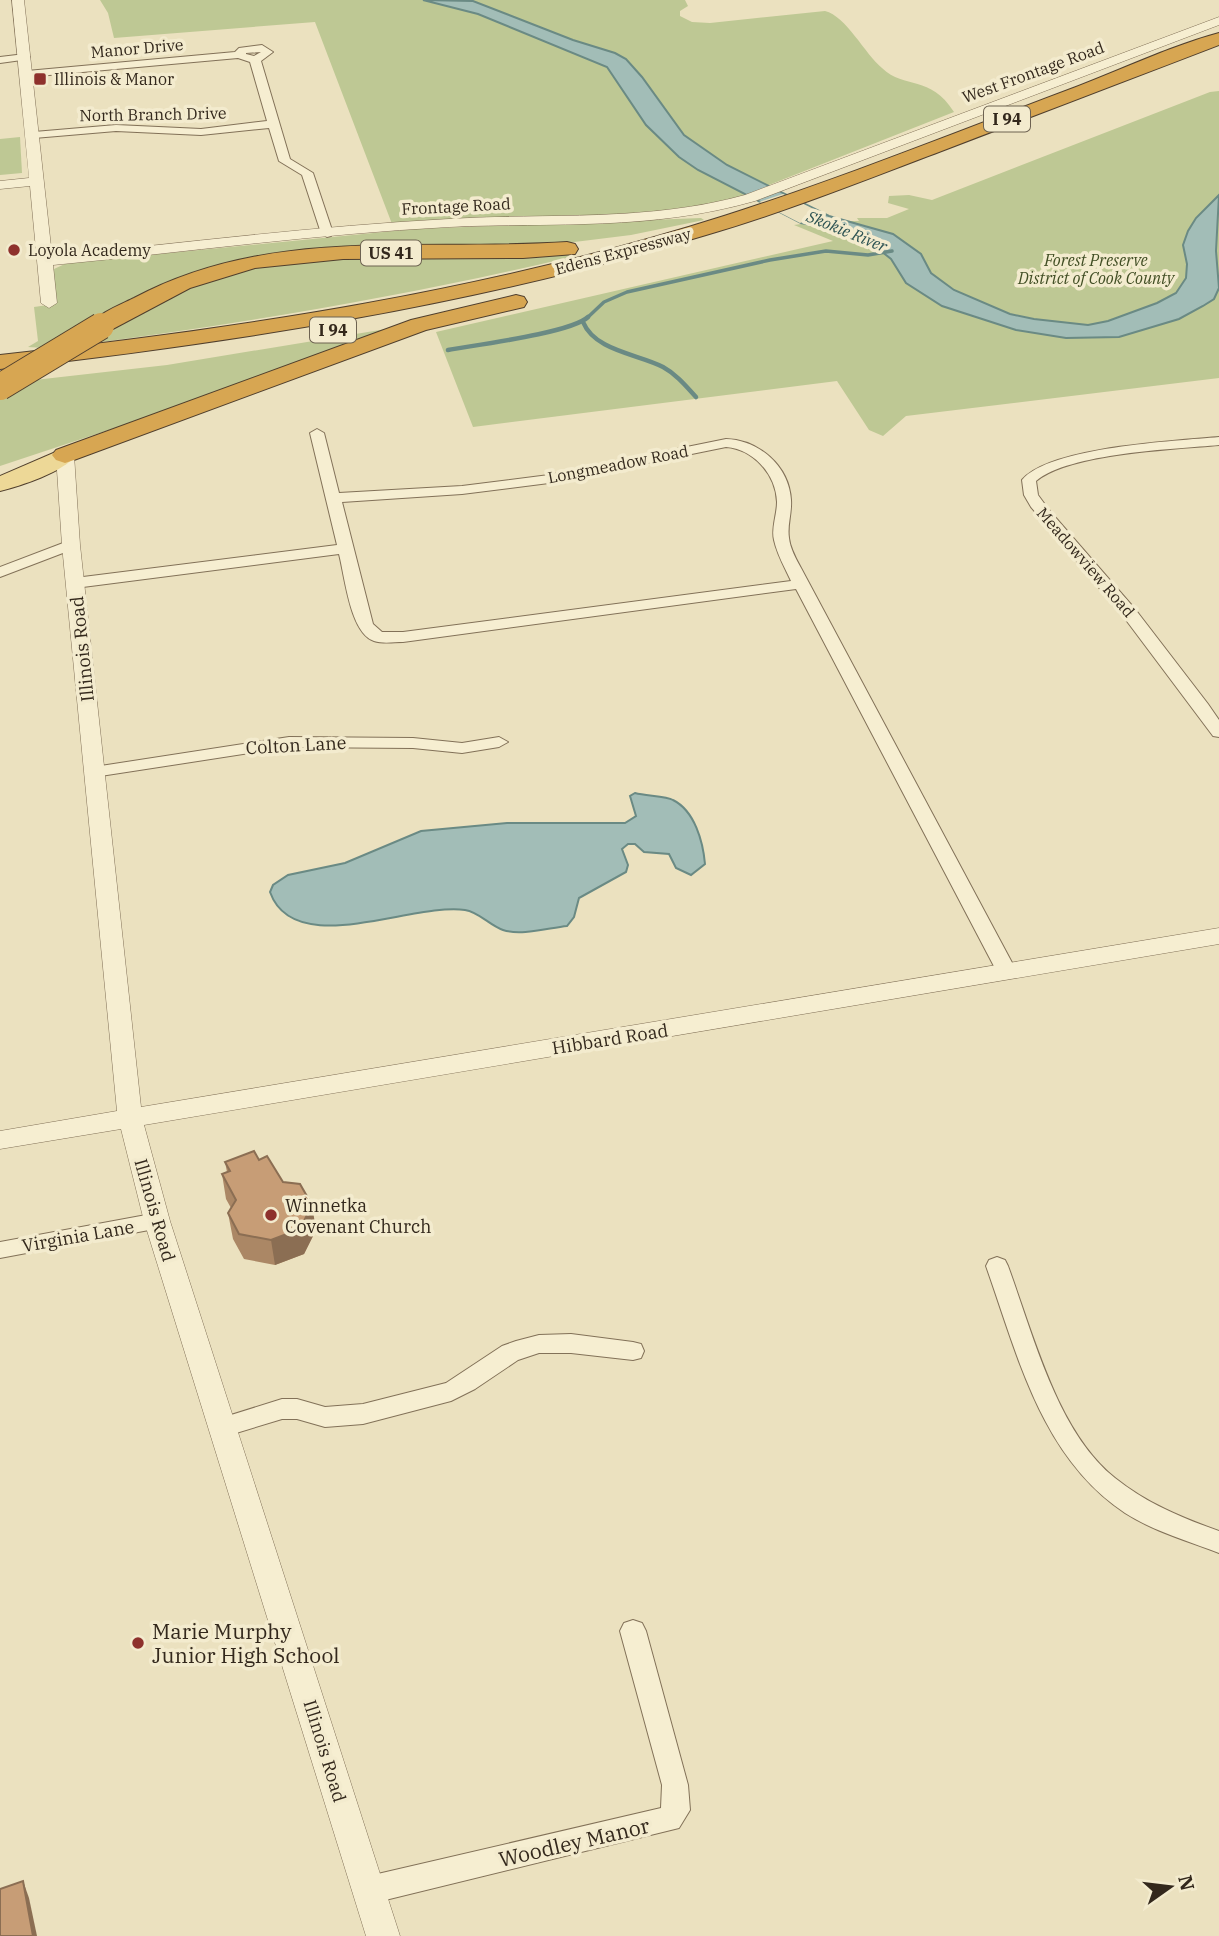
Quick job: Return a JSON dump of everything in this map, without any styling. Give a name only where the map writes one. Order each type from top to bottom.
[{"type":"highway","name":"Edens Expressway","points":[[0,376],[202,352],[358,326],[517,293],[662,257],[788,204],[1219,39]]},
{"type":"highway","name":"Edens Expressway","points":[[0,362],[195,338],[473,289],[694,232],[788,204],[1219,55]]},
{"type":"highway","name":"US 41","points":[[0,387],[174,286],[214,271],[279,258],[347,253],[538,252],[694,232]]},
{"type":"highway","points":[[65,455],[419,325],[644,268],[662,257]]},
{"type":"main road","points":[[0,473],[40,458],[65,455]]},
{"type":"main road","points":[[0,484],[41,469],[65,455]]},
{"type":"street","points":[[19,0],[49,303]]},
{"type":"street","name":"West Frontage Road","points":[[859,157],[1219,21]]},
{"type":"street","points":[[0,60],[25,57]]},
{"type":"street","name":"Manor Drive","points":[[27,74],[248,57],[273,124]]},
{"type":"street","points":[[273,124],[285,161],[307,173],[327,233]]},
{"type":"street","name":"North Branch Drive","points":[[34,135],[116,128],[201,132],[273,124]]},
{"type":"street","name":"Frontage Road","points":[[46,261],[477,221],[678,217],[717,210],[750,198],[788,204],[859,157]]},
{"type":"street","points":[[0,185],[37,181]]},
{"type":"street","points":[[317,433],[365,626],[373,634],[386,638],[802,584]]},
{"type":"street","name":"Meadowview Road","points":[[1219,441],[1064,461],[1036,471],[1028,482],[1028,488],[1040,509],[1132,613],[1219,732]]},
{"type":"street","name":"Longmeadow Road","points":[[332,498],[462,490],[537,480],[618,467],[717,444],[743,443],[763,455],[782,488],[784,500],[781,539],[802,584],[1007,972]]},
{"type":"street","name":"Illinois Road","points":[[65,455],[71,545],[130,1118],[157,1222],[383,1936]]},
{"type":"street","points":[[0,572],[71,545]]},
{"type":"street","points":[[75,583],[344,549]]},
{"type":"street","name":"Colton Lane","points":[[94,772],[289,742],[413,743],[461,748],[499,742]]},
{"type":"street","name":"Hibbard Road","points":[[0,1140],[1219,936]]},
{"type":"street","name":"Virginia Lane","points":[[0,1250],[157,1222]]},
{"type":"street","points":[[997,1266],[1048,1408],[1069,1442],[1104,1484],[1136,1507],[1177,1527],[1219,1542]]},
{"type":"street","points":[[223,1427],[282,1409],[297,1409],[325,1417],[363,1414],[451,1391],[510,1354],[537,1345],[565,1344],[633,1352]]},
{"type":"street","name":"Woodley Manor","points":[[369,1890],[669,1819],[677,1810],[675,1785],[634,1631]]},
{"type":"green space","points":[[100,0],[685,0],[688,6],[680,11],[680,16],[692,22],[710,23],[825,11],[833,14],[848,28],[882,68],[900,79],[936,92],[954,112],[726,202],[650,214],[465,218],[392,224],[315,22],[114,38],[108,13]]},
{"type":"green space","name":"Forest Preserve District of Cook County","points":[[1219,91],[1219,378],[906,416],[883,436],[869,430],[837,381],[473,427],[436,332],[833,241],[794,225],[808,223],[848,235],[867,226],[847,221],[859,221],[857,218],[887,218],[909,209],[888,203],[889,196],[909,195],[932,200],[1210,92]]},
{"type":"green space","points":[[20,137],[22,173],[0,175],[0,139]]},
{"type":"green space","points":[[704,220],[631,235],[534,247],[262,257],[44,348],[28,347],[38,341],[34,307],[55,304],[54,269],[67,263],[414,229]]},
{"type":"green space","points":[[569,253],[571,257],[387,296],[265,318],[79,345],[172,293],[243,269],[298,259]]},
{"type":"green space","points":[[386,329],[169,410],[0,466],[0,393],[17,382],[167,365]]},
{"type":"water","name":"Skokie River","points":[[423,0],[473,1],[573,40],[615,53],[626,59],[642,77],[684,135],[727,165],[829,216],[893,234],[921,254],[931,273],[954,290],[1010,314],[1088,325],[1108,321],[1176,293],[1186,278],[1187,264],[1183,245],[1188,231],[1196,218],[1219,195],[1216,251],[1219,288],[1214,299],[1179,319],[1119,337],[1066,338],[1016,330],[942,306],[906,283],[891,259],[876,247],[832,229],[801,223],[698,170],[679,157],[646,125],[607,67],[478,14]]},
{"type":"water","points":[[635,793],[670,799],[681,805],[696,828],[705,864],[691,875],[676,868],[669,854],[644,852],[635,844],[628,844],[622,849],[628,865],[626,872],[579,898],[574,917],[567,926],[510,932],[465,910],[443,910],[329,925],[303,922],[283,912],[270,892],[273,885],[288,875],[345,863],[421,831],[507,823],[625,823],[636,816],[630,796]]},
{"type":"pier","points":[[783,194],[824,214],[800,223],[759,202]]},
{"type":"building","points":[[254,1151],[259,1160],[267,1156],[283,1182],[300,1184],[312,1205],[300,1229],[271,1240],[239,1234],[228,1213],[236,1200],[222,1174],[230,1171],[225,1162]]},
{"type":"building","points":[[23,1881],[33,1936],[0,1936],[0,1889]]},
{"type":"waterway","name":"Skokie River","points":[[586,319],[604,302],[627,292],[770,260],[826,251],[868,255],[892,251]]},
{"type":"waterway","points":[[448,350],[543,333],[578,323],[588,317]]},
{"type":"waterway","points":[[583,322],[589,332],[607,346],[668,370],[696,397]]},
{"type":"place","name":"Illinois & Manor","points":[[40,79]]},
{"type":"place","name":"Loyola Academy","points":[[14,250]]},
{"type":"place","name":"Winnetka Covenant Church","points":[[271,1215]]},
{"type":"place","name":"Marie Murphy Junior High School","points":[[138,1643]]}]
